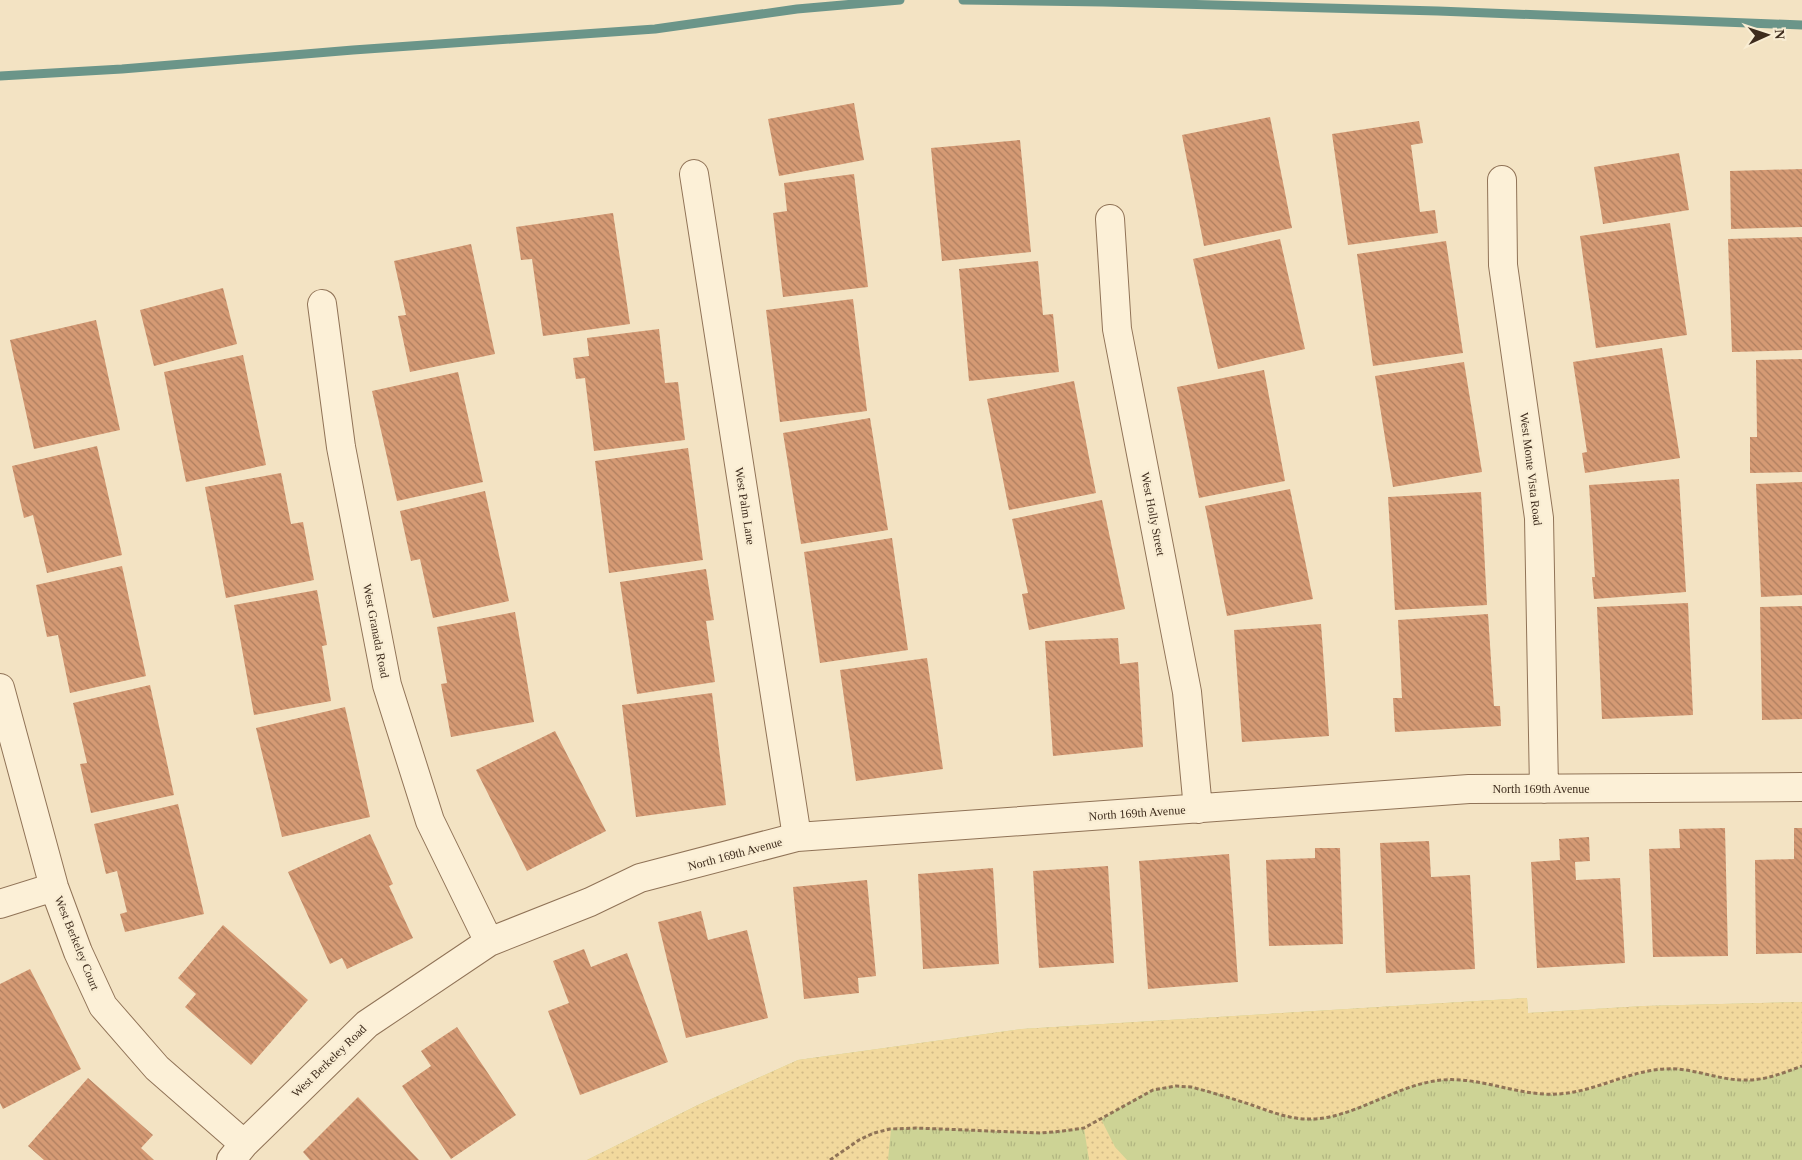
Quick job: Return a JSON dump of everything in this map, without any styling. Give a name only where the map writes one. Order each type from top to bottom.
[{"type":"street","name":"West Palm Lane","points":[[694,174],[797,838]]},
{"type":"street","name":"West Monte Vista Road","points":[[1502,180],[1503,265],[1539,518],[1544,789]]},
{"type":"street","name":"West Holly Street","points":[[1110,219],[1117,329],[1187,692],[1198,808]]},
{"type":"street","name":"West Granada Road","points":[[322,304],[341,447],[387,685],[430,821],[489,942]]},
{"type":"street","name":"West Berkeley Court","points":[[0,688],[54,887],[78,952],[103,1006],[157,1068],[237,1152]]},
{"type":"street","name":"North 169th Avenue","points":[[489,942],[590,902],[640,878],[797,838],[1469,789],[1802,787]]},
{"type":"street","points":[[0,904],[54,887]]},
{"type":"street","name":"West Berkeley Road","points":[[237,1152],[367,1024],[489,942]]},
{"type":"path","points":[[830,1160],[859,1140],[890,1128],[1041,1133],[1084,1128],[1153,1090],[1176,1086],[1191,1087],[1282,1115],[1311,1119],[1342,1113],[1408,1087],[1440,1080],[1457,1079],[1536,1094],[1565,1094],[1582,1092],[1651,1070],[1682,1069],[1727,1078],[1754,1080],[1768,1078],[1802,1066]]},
{"type":"green space","points":[[1527,998],[1528,1013],[1644,1006],[1802,1002],[1802,1160],[587,1160],[698,1105],[798,1060],[1022,1029]]},
{"type":"sand","points":[[1527,998],[1528,1013],[1644,1006],[1802,1002],[1802,1066],[1756,1080],[1730,1079],[1682,1069],[1662,1069],[1641,1073],[1592,1089],[1559,1094],[1531,1093],[1467,1080],[1440,1080],[1408,1087],[1335,1115],[1311,1119],[1271,1112],[1213,1092],[1174,1086],[1154,1090],[1133,1099],[1101,1119],[1115,1147],[1127,1160],[1089,1160],[1084,1128],[1041,1133],[917,1128],[891,1129],[888,1160],[587,1160],[698,1105],[798,1060],[1022,1029]]},
{"type":"building","points":[[854,103],[864,160],[779,176],[768,119]]},
{"type":"building","points":[[1270,117],[1292,228],[1204,246],[1182,135]]},
{"type":"building","points":[[1419,121],[1423,143],[1411,145],[1420,212],[1435,210],[1438,233],[1348,245],[1332,134]]},
{"type":"building","points":[[1020,140],[1031,252],[942,261],[931,148]]},
{"type":"building","points":[[1679,153],[1689,210],[1603,224],[1594,167]]},
{"type":"building","points":[[1802,169],[1802,227],[1731,229],[1730,171]]},
{"type":"building","points":[[854,174],[868,287],[783,297],[773,213],[787,211],[784,183]]},
{"type":"building","points":[[613,213],[630,324],[543,336],[532,259],[521,260],[516,227]]},
{"type":"building","points":[[1670,223],[1687,335],[1596,348],[1580,236]]},
{"type":"building","points":[[1802,237],[1802,350],[1732,352],[1728,239]]},
{"type":"building","points":[[1280,239],[1305,349],[1218,369],[1193,259]]},
{"type":"building","points":[[1446,241],[1463,353],[1373,366],[1357,254]]},
{"type":"building","points":[[471,244],[495,354],[410,372],[398,316],[406,315],[394,261]]},
{"type":"building","points":[[1038,261],[1043,315],[1053,314],[1059,372],[969,381],[959,269]]},
{"type":"building","points":[[223,288],[237,344],[154,366],[140,310]]},
{"type":"building","points":[[853,299],[867,411],[780,422],[766,310]]},
{"type":"building","points":[[96,320],[120,430],[34,449],[10,340]]},
{"type":"building","points":[[659,329],[665,383],[678,382],[685,440],[594,451],[585,378],[576,379],[573,358],[589,356],[587,338]]},
{"type":"building","points":[[1662,348],[1680,458],[1585,473],[1582,453],[1587,452],[1573,362]]},
{"type":"building","points":[[243,355],[266,465],[186,482],[164,372]]},
{"type":"building","points":[[1802,359],[1802,472],[1750,473],[1750,437],[1757,437],[1756,360]]},
{"type":"building","points":[[1464,362],[1482,472],[1393,487],[1375,376]]},
{"type":"building","points":[[1264,370],[1285,481],[1199,498],[1177,387]]},
{"type":"building","points":[[458,372],[483,482],[397,501],[372,391]]},
{"type":"building","points":[[1074,381],[1096,493],[1009,510],[987,399]]},
{"type":"building","points":[[870,418],[888,530],[801,544],[783,433]]},
{"type":"building","points":[[97,446],[122,555],[47,573],[33,515],[24,518],[12,466]]},
{"type":"building","points":[[688,448],[703,560],[609,573],[595,461]]},
{"type":"building","points":[[281,473],[291,524],[303,522],[314,580],[226,598],[205,487]]},
{"type":"building","points":[[1679,479],[1686,592],[1594,599],[1592,577],[1595,577],[1589,485]]},
{"type":"building","points":[[1802,482],[1802,595],[1761,597],[1756,484]]},
{"type":"building","points":[[1290,489],[1313,599],[1227,616],[1205,506]]},
{"type":"building","points":[[485,491],[509,601],[433,618],[420,559],[411,561],[400,511]]},
{"type":"building","points":[[1481,492],[1487,605],[1395,610],[1388,497]]},
{"type":"building","points":[[1102,500],[1125,609],[1029,630],[1022,594],[1028,593],[1012,519]]},
{"type":"building","points":[[892,538],[908,650],[820,663],[804,552]]},
{"type":"building","points":[[122,566],[146,676],[70,693],[58,635],[47,637],[36,585]]},
{"type":"building","points":[[706,569],[714,620],[706,621],[715,682],[637,694],[620,582]]},
{"type":"building","points":[[317,590],[327,645],[322,646],[331,701],[254,715],[234,605]]},
{"type":"building","points":[[1688,603],[1693,715],[1602,719],[1597,607]]},
{"type":"building","points":[[1802,606],[1802,719],[1762,720],[1760,607]]},
{"type":"building","points":[[515,612],[534,722],[451,737],[441,684],[447,683],[437,627]]},
{"type":"building","points":[[1488,614],[1494,706],[1500,706],[1501,726],[1395,732],[1393,698],[1402,698],[1398,620]]},
{"type":"building","points":[[1321,624],[1329,736],[1242,742],[1234,630]]},
{"type":"building","points":[[1118,638],[1120,664],[1138,662],[1143,747],[1053,756],[1045,641]]},
{"type":"building","points":[[927,658],[943,769],[856,781],[840,670]]},
{"type":"building","points":[[150,685],[174,795],[91,813],[80,764],[87,763],[73,703]]},
{"type":"building","points":[[712,693],[726,805],[636,817],[622,705]]},
{"type":"building","points":[[345,707],[370,817],[282,837],[256,728]]},
{"type":"building","points":[[555,731],[606,831],[527,871],[476,770]]},
{"type":"building","points":[[178,804],[204,914],[125,932],[120,914],[127,912],[117,871],[106,874],[94,824]]},
{"type":"building","points":[[1725,828],[1728,956],[1653,957],[1649,849],[1680,848],[1679,829]]},
{"type":"building","points":[[1794,828],[1802,828],[1802,953],[1756,954],[1755,860],[1794,859]]},
{"type":"building","points":[[370,834],[393,884],[389,886],[413,938],[347,969],[342,958],[330,964],[288,872]]},
{"type":"building","points":[[1589,837],[1590,861],[1575,862],[1576,880],[1620,878],[1625,963],[1537,968],[1531,862],[1560,860],[1559,839]]},
{"type":"building","points":[[1429,841],[1431,877],[1470,875],[1475,969],[1386,973],[1380,843]]},
{"type":"building","points":[[1315,848],[1340,848],[1343,944],[1269,946],[1266,860],[1315,858]]},
{"type":"building","points":[[1229,854],[1238,982],[1148,989],[1139,861]]},
{"type":"building","points":[[1108,866],[1114,963],[1039,968],[1033,871]]},
{"type":"building","points":[[993,868],[999,964],[923,969],[918,874]]},
{"type":"building","points":[[867,880],[876,976],[858,978],[859,993],[804,999],[793,887]]},
{"type":"building","points":[[701,911],[708,940],[747,930],[768,1018],[686,1038],[658,922]]},
{"type":"building","points":[[223,925],[308,1000],[251,1065],[185,1007],[196,994],[178,978]]},
{"type":"building","points":[[584,949],[591,967],[627,953],[668,1062],[580,1095],[548,1011],[569,1003],[553,961]]},
{"type":"building","points":[[30,969],[81,1069],[3,1109],[0,1103],[0,984]]},
{"type":"building","points":[[457,1027],[516,1115],[451,1159],[402,1086],[431,1066],[421,1051]]},
{"type":"building","points":[[88,1078],[153,1135],[141,1148],[154,1160],[44,1160],[28,1146]]},
{"type":"building","points":[[358,1097],[419,1160],[310,1160],[303,1152]]},
{"type":"waterway","points":[[0,76],[122,69],[353,50],[655,29],[797,9],[900,0]]},
{"type":"waterway","points":[[963,0],[1438,11],[1802,25]]}]
